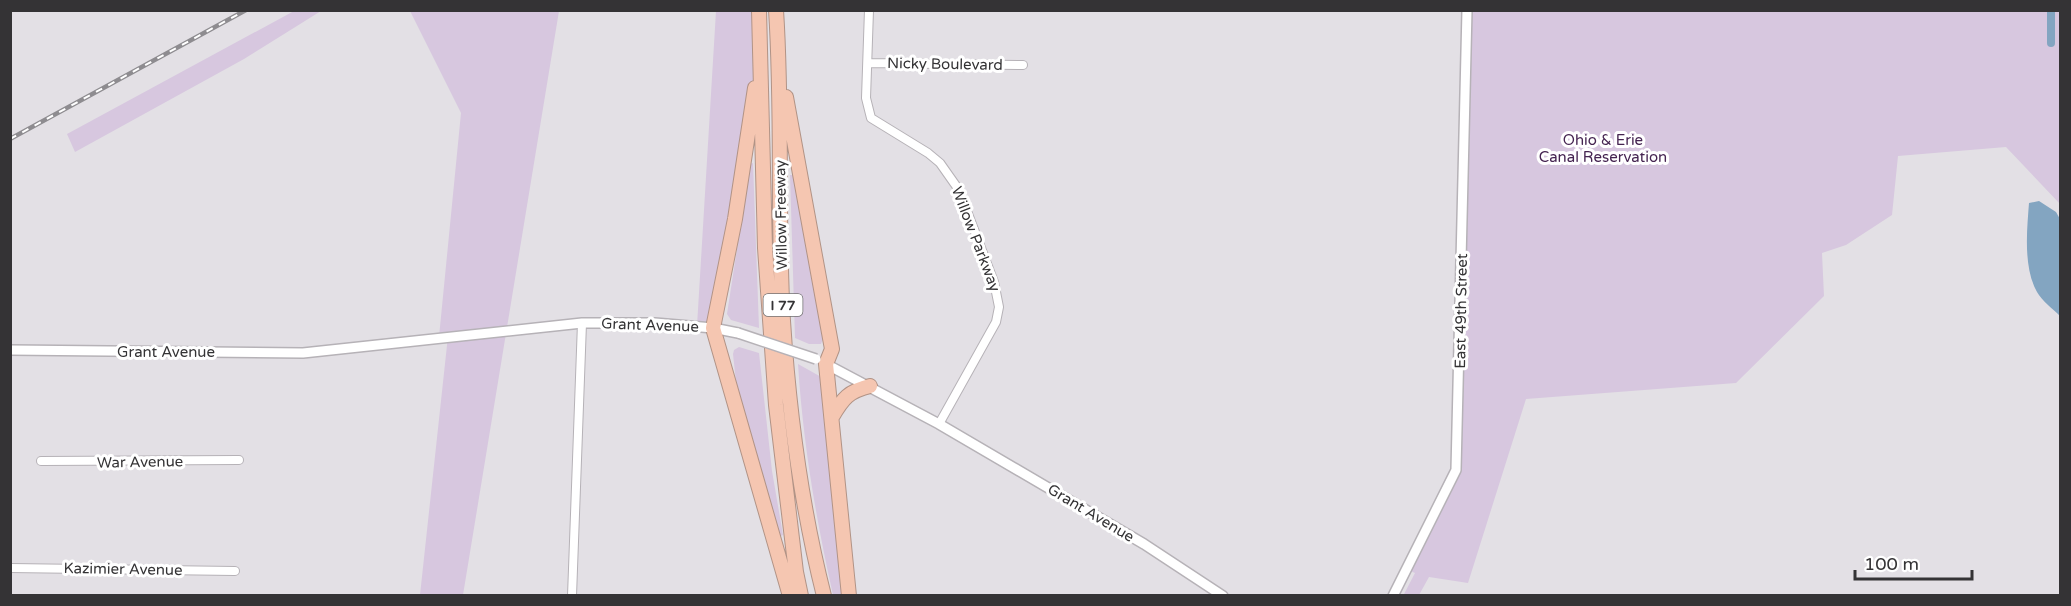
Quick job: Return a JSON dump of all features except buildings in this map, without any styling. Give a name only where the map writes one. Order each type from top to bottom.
[{"type":"highway","name":"Willow Freeway","points":[[759,10],[765,248],[776,405],[796,572],[801,596]]},
{"type":"highway","name":"Willow Freeway","points":[[776,10],[779,58],[783,319],[801,497],[824,596]]},
{"type":"highway","points":[[761,47],[735,219],[713,328],[790,596]]},
{"type":"highway","points":[[779,58],[832,349],[821,362],[832,417],[849,596]]},
{"type":"highway","points":[[832,417],[844,396],[854,390],[870,386]]},
{"type":"street","name":"Willow Parkway","points":[[868,10],[866,98],[871,118],[928,153],[950,175],[959,190],[998,295],[996,322],[939,424]]},
{"type":"street","name":"East 49th Street","points":[[1393,596],[1456,470],[1467,10]]},
{"type":"street","name":"Nicky Boulevard","points":[[868,63],[1023,65]]},
{"type":"street","name":"Grant Avenue","points":[[10,350],[303,353],[582,323],[654,323],[713,328],[738,333],[821,362],[870,386],[939,424],[1191,573],[1223,596]]},
{"type":"street","points":[[572,596],[582,323]]},
{"type":"street","name":"War Avenue","points":[[41,461],[239,460]]},
{"type":"street","name":"Kazimier Avenue","points":[[10,568],[236,571]]},
{"type":"green space","points":[[294,11],[321,11],[244,59],[75,152],[67,134]]},
{"type":"green space","points":[[410,11],[559,11],[463,595],[420,595],[448,336],[439,337],[461,113]]},
{"type":"green space","points":[[716,11],[759,11],[761,47],[713,328],[697,326]]},
{"type":"green space","name":"Ohio & Erie Canal Reservation","points":[[1468,11],[2060,11],[2060,204],[2006,147],[1898,156],[1892,215],[1846,245],[1822,253],[1824,296],[1736,383],[1526,399],[1468,583],[1429,577],[1419,595],[1403,596],[1415,573],[1408,570],[1456,470]]},
{"type":"green space","points":[[753,163],[759,328],[731,320],[727,314],[750,164]]},
{"type":"green space","points":[[790,175],[794,175],[823,339],[821,344],[809,344],[795,338]]},
{"type":"green space","points":[[739,347],[759,353],[772,471],[783,535],[779,537],[737,391],[733,354],[734,350]]},
{"type":"green space","points":[[798,364],[823,378],[843,595],[833,595],[821,538],[807,452]]},
{"type":"water","points":[[2039,201],[2056,212],[2060,219],[2060,316],[2039,295],[2030,271],[2027,248],[2029,203]]},
{"type":"waterway","points":[[2051,10],[2051,43]]},
{"type":"railway","points":[[10,139],[246,10]]}]
